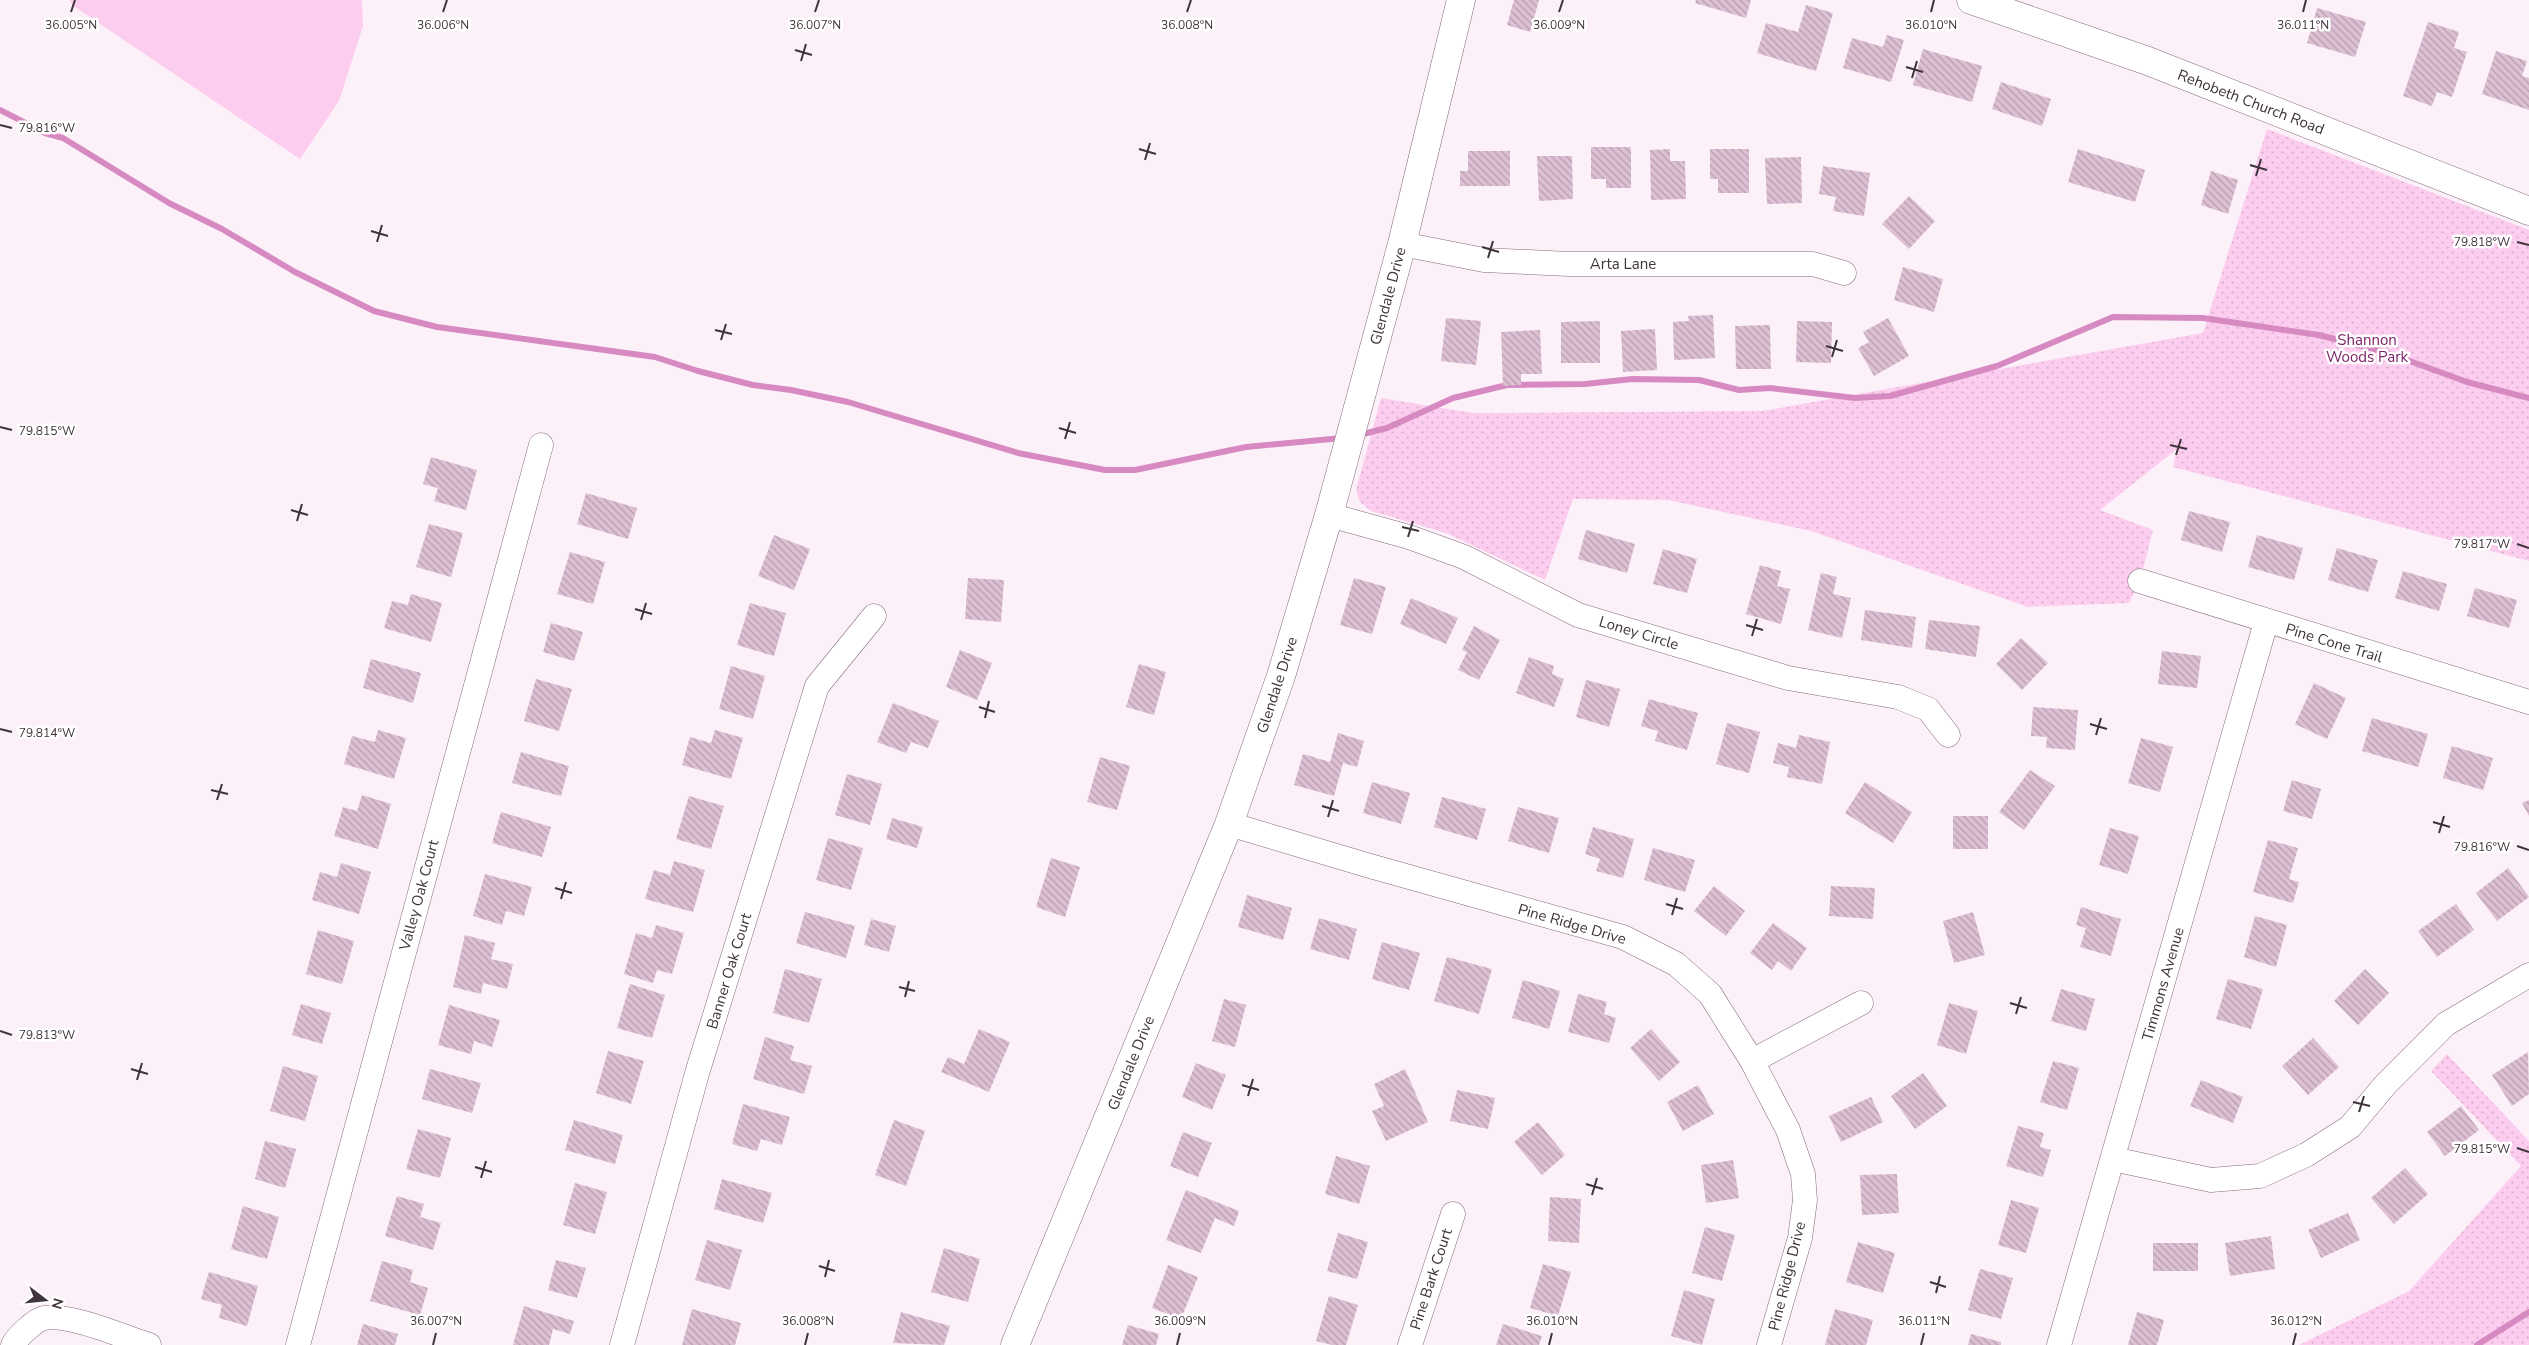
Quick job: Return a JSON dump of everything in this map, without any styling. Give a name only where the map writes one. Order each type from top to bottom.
[{"type":"street","name":"Glendale Drive","points":[[1015,1345],[1229,824],[1281,676],[1329,515],[1402,244],[1461,0]]},
{"type":"street","name":"Rehobeth Church Road","points":[[1971,0],[2148,61],[2529,211]]},
{"type":"street","name":"Arta Lane","points":[[1402,244],[1484,260],[1570,264],[1813,264],[1844,272]]},
{"type":"street","name":"Valley Oak Court","points":[[298,1345],[541,445]]},
{"type":"street","name":"Loney Circle","points":[[1329,515],[1409,537],[1464,557],[1578,615],[1788,678],[1898,697],[1928,709],[1948,736]]},
{"type":"street","name":"Pine Cone Trail","points":[[2140,581],[2266,622],[2529,702]]},
{"type":"street","name":"Banner Oak Court","points":[[622,1345],[698,1070],[817,686],[874,616]]},
{"type":"street","name":"Timmons Avenue","points":[[2059,1345],[2266,622]]},
{"type":"street","name":"Pine Ridge Drive","points":[[1229,824],[1370,866],[1623,937],[1676,964],[1710,994],[1752,1061],[1788,1130],[1803,1174],[1805,1200],[1800,1238],[1769,1345]]},
{"type":"street","points":[[2113,1159],[2211,1180],[2260,1176],[2306,1155],[2350,1127],[2385,1085],[2446,1024],[2529,976]]},
{"type":"street","points":[[1752,1061],[1861,1003]]},
{"type":"street","name":"Pine Bark Court","points":[[1410,1345],[1453,1214]]},
{"type":"street","points":[[14,1345],[17,1337],[44,1318],[75,1321],[149,1345]]},
{"type":"green space","points":[[70,0],[362,0],[363,26],[339,101],[300,159],[72,5]]},
{"type":"green space","name":"Shannon Woods Park","points":[[2267,129],[2529,230],[2529,561],[2173,467],[2177,449],[2100,510],[2153,530],[2140,581],[2129,603],[2028,607],[1811,531],[1668,500],[1573,499],[1545,580],[1446,533],[1371,511],[1360,502],[1356,490],[1381,398],[1473,413],[1763,411],[2203,333]]},
{"type":"green space","points":[[2447,1054],[2529,1141],[2529,1345],[2299,1345],[2409,1291],[2521,1166],[2431,1071]]},
{"type":"building","points":[[1514,0],[1539,0],[1530,32],[1507,25]]},
{"type":"building","points":[[1696,0],[1751,0],[1746,18],[1695,3]]},
{"type":"building","points":[[1806,5],[1833,13],[1816,71],[1757,53],[1766,23],[1798,32]]},
{"type":"building","points":[[2317,8],[2366,22],[2355,57],[2307,43]]},
{"type":"building","points":[[2428,22],[2459,32],[2454,48],[2467,52],[2452,97],[2437,92],[2432,106],[2403,96]]},
{"type":"building","points":[[1887,35],[1904,40],[1891,82],[1843,68],[1852,38],[1883,47]]},
{"type":"building","points":[[1923,49],[1982,66],[1972,102],[1913,85]]},
{"type":"building","points":[[2496,51],[2527,61],[2522,76],[2529,78],[2529,110],[2482,94]]},
{"type":"building","points":[[2001,82],[2051,99],[2042,126],[1992,109]]},
{"type":"building","points":[[1591,147],[1631,147],[1631,188],[1606,188],[1606,179],[1591,179]]},
{"type":"building","points":[[1670,149],[1670,161],[1685,161],[1686,199],[1651,200],[1650,150]]},
{"type":"building","points":[[1710,149],[1749,149],[1749,193],[1718,193],[1718,179],[1710,179]]},
{"type":"building","points":[[2078,149],[2145,170],[2135,202],[2068,182]]},
{"type":"building","points":[[1468,151],[1510,151],[1510,186],[1460,186],[1460,171],[1468,171]]},
{"type":"building","points":[[1537,156],[1572,156],[1573,199],[1539,201]]},
{"type":"building","points":[[1801,157],[1802,203],[1767,204],[1765,158]]},
{"type":"building","points":[[1823,166],[1870,173],[1864,216],[1833,211],[1836,197],[1819,194]]},
{"type":"building","points":[[2211,171],[2238,180],[2228,214],[2201,205]]},
{"type":"building","points":[[1909,196],[1935,221],[1909,249],[1882,224]]},
{"type":"building","points":[[1903,267],[1943,279],[1934,312],[1894,300]]},
{"type":"building","points":[[1713,315],[1715,358],[1674,360],[1673,322],[1689,321],[1688,316]]},
{"type":"building","points":[[1446,318],[1481,321],[1476,365],[1441,361]]},
{"type":"building","points":[[1888,318],[1909,356],[1874,376],[1858,348],[1869,342],[1863,332]]},
{"type":"building","points":[[1600,321],[1600,363],[1561,363],[1561,322]]},
{"type":"building","points":[[1797,321],[1832,322],[1831,363],[1796,362]]},
{"type":"building","points":[[1770,325],[1771,369],[1736,369],[1735,326]]},
{"type":"building","points":[[1655,329],[1657,370],[1623,372],[1621,331]]},
{"type":"building","points":[[1540,330],[1542,374],[1521,374],[1521,385],[1503,386],[1501,332]]},
{"type":"building","points":[[431,457],[477,470],[466,510],[434,501],[438,488],[423,484]]},
{"type":"building","points":[[586,493],[637,508],[628,539],[577,524]]},
{"type":"building","points":[[2189,511],[2230,522],[2222,552],[2181,540]]},
{"type":"building","points":[[429,524],[463,533],[451,577],[416,567]]},
{"type":"building","points":[[1586,530],[1635,544],[1627,573],[1578,559]]},
{"type":"building","points":[[774,535],[810,549],[794,590],[758,576]]},
{"type":"building","points":[[2257,535],[2303,548],[2294,580],[2248,567]]},
{"type":"building","points":[[2337,548],[2378,560],[2368,592],[2328,580]]},
{"type":"building","points":[[1663,549],[1697,559],[1687,593],[1653,584]]},
{"type":"building","points":[[570,552],[605,562],[593,604],[557,594]]},
{"type":"building","points":[[1760,565],[1781,571],[1777,586],[1790,589],[1781,624],[1746,614]]},
{"type":"building","points":[[2403,571],[2447,584],[2439,611],[2395,598]]},
{"type":"building","points":[[1821,573],[1837,577],[1833,594],[1851,598],[1842,638],[1808,630]]},
{"type":"building","points":[[968,578],[1004,580],[1001,622],[965,619]]},
{"type":"building","points":[[1354,578],[1386,587],[1372,634],[1340,625]]},
{"type":"building","points":[[2475,588],[2517,600],[2509,628],[2467,616]]},
{"type":"building","points":[[411,594],[442,603],[431,642],[384,628],[392,601],[408,605]]},
{"type":"building","points":[[1411,598],[1458,618],[1446,644],[1400,624]]},
{"type":"building","points":[[750,603],[786,613],[774,656],[737,645]]},
{"type":"building","points":[[1865,610],[1916,617],[1912,648],[1861,640]]},
{"type":"building","points":[[1929,620],[1980,626],[1976,657],[1925,649]]},
{"type":"building","points":[[551,623],[583,632],[574,661],[543,652]]},
{"type":"building","points":[[1474,626],[1500,640],[1479,680],[1458,670],[1467,652],[1462,650]]},
{"type":"building","points":[[2021,638],[2048,663],[2022,690],[1996,664]]},
{"type":"building","points":[[960,650],[992,663],[977,700],[946,687]]},
{"type":"building","points":[[2162,651],[2201,656],[2197,688],[2158,684]]},
{"type":"building","points":[[1529,657],[1554,666],[1552,674],[1564,679],[1554,707],[1516,693]]},
{"type":"building","points":[[371,659],[421,673],[413,703],[363,688]]},
{"type":"building","points":[[1139,664],[1166,672],[1154,715],[1126,707]]},
{"type":"building","points":[[731,666],[765,676],[753,719],[719,709]]},
{"type":"building","points":[[536,679],[572,689],[559,731],[524,721]]},
{"type":"building","points":[[1586,680],[1620,689],[1609,727],[1576,717]]},
{"type":"building","points":[[2314,683],[2346,698],[2327,739],[2295,724]]},
{"type":"building","points":[[1649,699],[1698,713],[1687,750],[1655,741],[1658,731],[1641,726]]},
{"type":"building","points":[[893,703],[939,721],[928,748],[911,742],[906,753],[877,742]]},
{"type":"building","points":[[2033,707],[2078,710],[2075,750],[2046,748],[2047,737],[2031,736]]},
{"type":"building","points":[[2372,718],[2428,734],[2418,767],[2362,751]]},
{"type":"building","points":[[1727,723],[1760,732],[1749,773],[1716,764]]},
{"type":"building","points":[[378,730],[406,738],[394,779],[344,764],[352,736],[375,742]]},
{"type":"building","points":[[715,730],[743,738],[731,779],[682,765],[690,737],[711,743]]},
{"type":"building","points":[[1338,733],[1364,741],[1357,767],[1343,763],[1334,796],[1294,785],[1303,754],[1330,762]]},
{"type":"building","points":[[1799,735],[1830,742],[1822,784],[1787,777],[1789,767],[1773,763],[1778,743],[1796,748]]},
{"type":"building","points":[[2141,738],[2173,747],[2160,792],[2128,783]]},
{"type":"building","points":[[2452,746],[2493,758],[2483,790],[2443,778]]},
{"type":"building","points":[[521,752],[569,766],[561,796],[512,783]]},
{"type":"building","points":[[1100,757],[1130,766],[1117,810],[1087,802]]},
{"type":"building","points":[[2030,770],[2055,786],[2024,830],[1999,812]]},
{"type":"building","points":[[847,774],[882,784],[870,825],[835,815]]},
{"type":"building","points":[[2292,780],[2321,789],[2312,819],[2283,811]]},
{"type":"building","points":[[1372,782],[1410,793],[1401,824],[1363,813]]},
{"type":"building","points":[[1865,782],[1912,812],[1893,843],[1845,813]]},
{"type":"building","points":[[362,795],[391,804],[378,849],[334,836],[343,807],[357,811]]},
{"type":"building","points":[[689,796],[724,806],[711,849],[676,839]]},
{"type":"building","points":[[1442,797],[1486,809],[1477,840],[1434,827]]},
{"type":"building","points":[[2529,800],[2529,816],[2522,803]]},
{"type":"building","points":[[1518,807],[1559,818],[1549,853],[1508,841]]},
{"type":"building","points":[[501,812],[551,827],[542,857],[492,843]]},
{"type":"building","points":[[1953,816],[1988,816],[1988,849],[1953,849]]},
{"type":"building","points":[[892,818],[923,827],[917,848],[886,839]]},
{"type":"building","points":[[1593,827],[1634,839],[1623,878],[1596,871],[1600,859],[1585,854]]},
{"type":"building","points":[[2110,828],[2139,836],[2128,874],[2099,865]]},
{"type":"building","points":[[828,838],[863,848],[851,890],[816,880]]},
{"type":"building","points":[[2268,840],[2298,848],[2289,879],[2299,882],[2293,903],[2253,892]]},
{"type":"building","points":[[1653,848],[1695,860],[1685,892],[1644,880]]},
{"type":"building","points":[[1051,858],[1080,867],[1065,917],[1036,907]]},
{"type":"building","points":[[674,861],[705,870],[693,912],[645,899],[654,870],[670,875]]},
{"type":"building","points":[[341,863],[371,872],[359,914],[312,900],[320,872],[337,877]]},
{"type":"building","points":[[2508,868],[2529,897],[2497,921],[2476,893]]},
{"type":"building","points":[[485,874],[532,887],[524,916],[506,911],[502,925],[473,916]]},
{"type":"building","points":[[1714,886],[1745,911],[1726,936],[1694,911]]},
{"type":"building","points":[[1831,886],[1875,888],[1873,919],[1829,916]]},
{"type":"building","points":[[1247,895],[1292,908],[1283,940],[1238,927]]},
{"type":"building","points":[[2456,904],[2474,930],[2437,957],[2418,931]]},
{"type":"building","points":[[2081,907],[2121,919],[2111,956],[2080,947],[2086,928],[2076,925]]},
{"type":"building","points":[[805,912],[855,926],[846,958],[796,943]]},
{"type":"building","points":[[1973,912],[1985,955],[1954,963],[1943,921]]},
{"type":"building","points":[[2255,916],[2287,925],[2276,967],[2244,957]]},
{"type":"building","points":[[1319,918],[1357,929],[1349,960],[1310,949]]},
{"type":"building","points":[[871,919],[896,926],[889,952],[864,945]]},
{"type":"building","points":[[1773,923],[1807,948],[1791,971],[1778,961],[1772,970],[1750,953]]},
{"type":"building","points":[[656,925],[684,933],[672,974],[657,970],[653,983],[624,974],[636,933],[652,938]]},
{"type":"building","points":[[318,930],[354,941],[342,984],[306,974]]},
{"type":"building","points":[[465,935],[495,943],[491,959],[513,964],[507,989],[483,983],[481,994],[453,987]]},
{"type":"building","points":[[1382,942],[1420,953],[1409,990],[1372,979]]},
{"type":"building","points":[[1447,957],[1492,969],[1479,1014],[1434,1001]]},
{"type":"building","points":[[785,969],[822,979],[809,1023],[773,1013]]},
{"type":"building","points":[[2365,969],[2389,993],[2358,1025],[2334,1001]]},
{"type":"building","points":[[2228,979],[2263,989],[2251,1029],[2216,1019]]},
{"type":"building","points":[[1523,980],[1560,991],[1549,1029],[1512,1018]]},
{"type":"building","points":[[630,984],[665,995],[652,1038],[617,1028]]},
{"type":"building","points":[[2061,989],[2095,999],[2086,1031],[2051,1021]]},
{"type":"building","points":[[1578,994],[1607,1002],[1604,1014],[1616,1018],[1609,1043],[1568,1032]]},
{"type":"building","points":[[1224,999],[1246,1005],[1235,1047],[1212,1041]]},
{"type":"building","points":[[1949,1003],[1978,1011],[1966,1054],[1937,1045]]},
{"type":"building","points":[[301,1004],[331,1013],[322,1044],[292,1035]]},
{"type":"building","points":[[449,1005],[500,1020],[492,1047],[474,1041],[471,1054],[438,1045]]},
{"type":"building","points":[[979,1029],[1010,1042],[989,1092],[941,1072],[948,1057],[964,1064]]},
{"type":"building","points":[[1651,1029],[1680,1062],[1659,1081],[1630,1048]]},
{"type":"building","points":[[765,1037],[794,1046],[790,1060],[812,1066],[804,1094],[753,1079]]},
{"type":"building","points":[[2313,1038],[2339,1067],[2308,1095],[2282,1066]]},
{"type":"building","points":[[608,1051],[644,1061],[631,1104],[596,1093]]},
{"type":"building","points":[[2528,1052],[2529,1094],[2512,1106],[2492,1075]]},
{"type":"building","points":[[2053,1061],[2079,1068],[2067,1110],[2040,1102]]},
{"type":"building","points":[[1196,1063],[1226,1075],[1212,1110],[1182,1097]]},
{"type":"building","points":[[283,1066],[318,1076],[305,1121],[270,1111]]},
{"type":"building","points":[[430,1069],[481,1083],[472,1113],[422,1099]]},
{"type":"building","points":[[1405,1069],[1428,1122],[1386,1141],[1372,1111],[1384,1106],[1374,1084]]},
{"type":"building","points":[[1923,1073],[1947,1106],[1915,1129],[1891,1096]]},
{"type":"building","points":[[2201,1080],[2243,1097],[2233,1123],[2190,1106]]},
{"type":"building","points":[[1698,1085],[1714,1114],[1683,1131],[1667,1102]]},
{"type":"building","points":[[1457,1090],[1495,1098],[1488,1129],[1450,1121]]},
{"type":"building","points":[[1871,1097],[1883,1122],[1841,1142],[1829,1116]]},
{"type":"building","points":[[743,1104],[790,1117],[782,1145],[761,1139],[757,1151],[732,1144]]},
{"type":"building","points":[[2461,1106],[2479,1130],[2445,1156],[2427,1132]]},
{"type":"building","points":[[574,1120],[623,1135],[615,1164],[565,1150]]},
{"type":"building","points":[[894,1120],[925,1131],[906,1186],[875,1175]]},
{"type":"building","points":[[1538,1122],[1565,1155],[1542,1175],[1514,1142]]},
{"type":"building","points":[[2018,1126],[2044,1133],[2040,1147],[2051,1150],[2043,1177],[2006,1166]]},
{"type":"building","points":[[418,1129],[451,1138],[440,1178],[406,1169]]},
{"type":"building","points":[[1183,1132],[1212,1143],[1198,1177],[1170,1166]]},
{"type":"building","points":[[265,1141],[296,1149],[285,1188],[255,1179]]},
{"type":"building","points":[[1336,1156],[1370,1166],[1359,1204],[1325,1194]]},
{"type":"building","points":[[1733,1160],[1739,1198],[1706,1203],[1701,1165]]},
{"type":"building","points":[[2405,1168],[2428,1194],[2394,1224],[2371,1198]]},
{"type":"building","points":[[1897,1174],[1899,1213],[1862,1215],[1860,1175]]},
{"type":"building","points":[[722,1179],[772,1193],[763,1223],[714,1209]]},
{"type":"building","points":[[575,1183],[607,1192],[595,1234],[563,1225]]},
{"type":"building","points":[[1186,1190],[1239,1211],[1234,1226],[1215,1218],[1201,1253],[1166,1240]]},
{"type":"building","points":[[397,1196],[424,1204],[420,1217],[441,1223],[433,1250],[385,1236]]},
{"type":"building","points":[[1550,1197],[1581,1199],[1579,1243],[1548,1241]]},
{"type":"building","points":[[2011,1200],[2039,1208],[2026,1253],[1998,1245]]},
{"type":"building","points":[[243,1206],[279,1217],[267,1259],[231,1249]]},
{"type":"building","points":[[2348,1213],[2360,1240],[2321,1258],[2308,1230]]},
{"type":"building","points":[[1705,1227],[1735,1235],[1722,1281],[1692,1273]]},
{"type":"building","points":[[1338,1233],[1368,1242],[1357,1279],[1327,1271]]},
{"type":"building","points":[[2271,1236],[2275,1269],[2230,1276],[2225,1243]]},
{"type":"building","points":[[707,1240],[742,1250],[730,1290],[695,1280]]},
{"type":"building","points":[[1858,1242],[1895,1253],[1883,1293],[1846,1282]]},
{"type":"building","points":[[2153,1243],[2198,1243],[2198,1271],[2153,1271]]},
{"type":"building","points":[[944,1248],[980,1259],[968,1302],[931,1292]]},
{"type":"building","points":[[556,1260],[586,1268],[577,1298],[548,1290]]},
{"type":"building","points":[[382,1261],[413,1270],[410,1282],[428,1288],[420,1315],[370,1301]]},
{"type":"building","points":[[1543,1264],[1571,1272],[1558,1316],[1530,1308]]},
{"type":"building","points":[[1168,1265],[1198,1277],[1181,1319],[1152,1308]]},
{"type":"building","points":[[1980,1269],[2013,1278],[2001,1319],[1968,1310]]},
{"type":"building","points":[[209,1272],[258,1286],[247,1326],[219,1318],[222,1305],[201,1299]]},
{"type":"building","points":[[1684,1290],[1715,1299],[1702,1345],[1671,1336]]},
{"type":"building","points":[[1329,1296],[1358,1305],[1346,1345],[1332,1345],[1316,1341]]},
{"type":"building","points":[[524,1306],[574,1321],[570,1334],[553,1329],[549,1345],[513,1345]]},
{"type":"building","points":[[692,1309],[741,1323],[735,1345],[682,1345]]},
{"type":"building","points":[[1835,1309],[1873,1320],[1866,1345],[1825,1345]]},
{"type":"building","points":[[901,1312],[950,1326],[944,1345],[893,1343]]},
{"type":"building","points":[[2137,1312],[2164,1320],[2157,1345],[2128,1345]]},
{"type":"building","points":[[363,1324],[398,1334],[395,1345],[357,1345]]},
{"type":"building","points":[[1503,1324],[1542,1336],[1539,1345],[1496,1345]]},
{"type":"building","points":[[1128,1325],[1159,1334],[1156,1345],[1122,1345]]},
{"type":"building","points":[[1971,1334],[2001,1342],[2001,1345],[1968,1345]]},
{"type":"waterway","points":[[0,110],[45,133],[63,138],[169,203],[222,229],[295,272],[374,311],[437,327],[655,357],[698,371],[753,385],[791,390],[848,402],[1018,453],[1105,470],[1135,470],[1246,447],[1342,438]]},
{"type":"waterway","points":[[1359,435],[1387,428],[1453,398],[1507,385],[1585,384],[1632,379],[1699,380],[1739,390],[1770,388],[1855,398],[1890,396],[1997,366],[2113,317],[2203,318],[2319,335],[2385,352],[2467,382],[2529,398]]},
{"type":"waterway","points":[[2477,1345],[2529,1312]]}]
